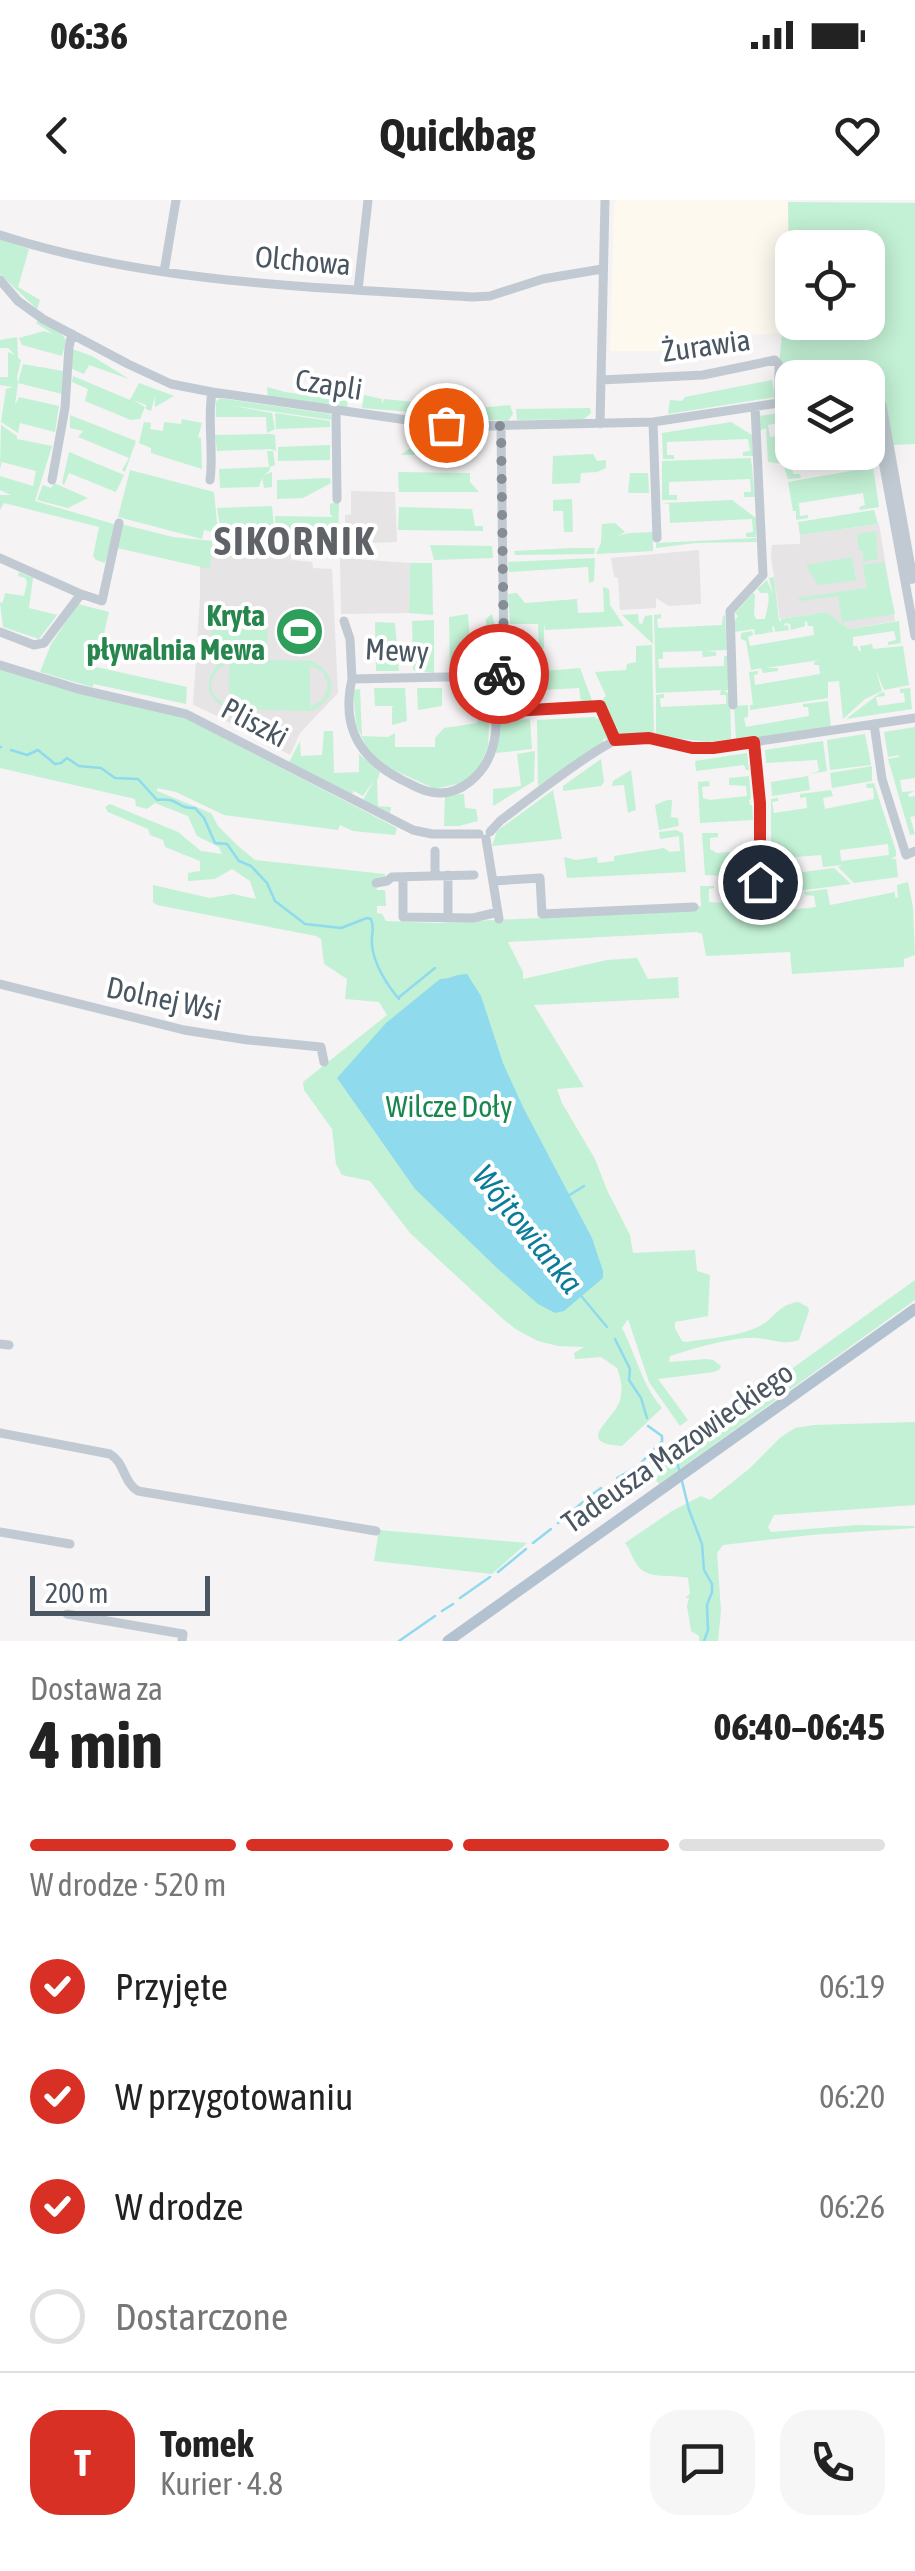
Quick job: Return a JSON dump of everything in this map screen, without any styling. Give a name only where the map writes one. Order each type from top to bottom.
[{"type":"main road","name":"Tadeusza Mazowieckiego","points":[[448,1641],[915,1309]]},
{"type":"main road","name":"Tadeusza Mazowieckiego","points":[[440,1641],[468,1626]]},
{"type":"street","points":[[164,272],[176,200]]},
{"type":"street","points":[[358,290],[368,200]]},
{"type":"street","points":[[600,424],[605,200]]},
{"type":"street","name":"Olchowa","points":[[0,235],[84,258],[164,272],[473,297],[602,269]]},
{"type":"street","name":"Czapli","points":[[2,284],[35,314],[72,334],[171,384],[212,392],[446,425],[653,422],[775,404]]},
{"type":"street","points":[[52,480],[65,408],[72,334]]},
{"type":"street","name":"Żurawia","points":[[601,380],[702,375],[775,360]]},
{"type":"street","points":[[210,480],[212,392]]},
{"type":"street","points":[[733,705],[730,612],[764,576],[755,407]]},
{"type":"street","points":[[336,410],[337,499]]},
{"type":"street","points":[[653,422],[658,538]]},
{"type":"street","points":[[352,679],[352,727],[367,756],[382,769],[430,792],[440,792],[470,784],[482,769],[493,747],[493,676],[502,672],[504,662],[501,426]]},
{"type":"street","points":[[884,470],[914,629]]},
{"type":"street","points":[[0,558],[102,601],[119,523]]},
{"type":"street","points":[[0,632],[44,644],[82,594]]},
{"type":"street","name":"Mewy","points":[[344,621],[350,639],[352,679],[493,676]]},
{"type":"street","name":"Pliszki","points":[[0,665],[78,689],[186,714],[411,830],[485,835]]},
{"type":"street","points":[[496,712],[600,706],[615,740]]},
{"type":"street","points":[[403,876],[403,917],[498,916],[485,835],[615,740],[649,738],[692,748],[713,748],[915,718]]},
{"type":"street","points":[[874,724],[882,779],[910,853]]},
{"type":"street","points":[[754,742],[760,803],[760,882],[764,891]]},
{"type":"street","points":[[436,851],[436,875]]},
{"type":"street","points":[[376,883],[392,877],[474,874]]},
{"type":"street","points":[[448,875],[448,918]]},
{"type":"street","points":[[493,882],[540,878],[542,914],[694,907]]},
{"type":"street","name":"Dolnej Wsi","points":[[0,984],[184,1030],[321,1048],[324,1062]]},
{"type":"street","points":[[0,1433],[110,1454],[117,1458],[128,1482],[138,1491],[376,1530]]},
{"type":"street","points":[[0,1532],[70,1544]]},
{"type":"street","points":[[67,1614],[184,1634],[182,1641]]},
{"type":"shaded area","points":[[786,200],[788,230],[775,230],[775,334],[720,336],[664,351],[610,351],[614,203]]},
{"type":"shaded area","points":[[351,491],[395,492],[397,542],[345,544],[345,515],[351,514]]},
{"type":"shaded area","points":[[879,524],[895,621],[849,629],[826,612],[780,619],[772,545],[800,544],[800,535]]},
{"type":"shaded area","points":[[200,543],[291,554],[291,560],[312,562],[313,568],[332,569],[338,693],[300,733],[290,755],[193,705]]},
{"type":"shaded area","points":[[699,550],[701,604],[669,606],[656,598],[656,608],[620,610],[618,578],[614,577],[611,558]]},
{"type":"shaded area","points":[[340,558],[410,563],[409,613],[341,614]]},
{"type":"shaded area","points":[[543,653],[544,675],[511,675],[510,654]]},
{"type":"green space","points":[[788,202],[915,203],[915,444],[891,445],[885,438],[885,360],[779,360],[781,340],[885,340],[885,230],[788,230]]},
{"type":"green space","points":[[0,239],[29,249],[18,287],[40,300],[37,309],[0,274]]},
{"type":"green space","points":[[38,320],[66,340],[62,356],[22,345],[19,338],[44,331],[53,334],[36,323]]},
{"type":"green space","points":[[17,337],[21,360],[15,405],[19,397],[59,406],[55,432],[20,423],[18,433],[1,422],[6,389],[13,387],[0,385],[0,377],[8,377],[8,352],[15,355],[8,348],[0,348],[0,340]]},
{"type":"green space","points":[[72,349],[92,356],[129,379],[89,365],[84,374],[70,368]]},
{"type":"green space","points":[[23,364],[63,371],[62,394],[18,383]]},
{"type":"green space","points":[[73,376],[130,400],[139,383],[174,396],[155,407],[155,396],[151,411],[146,405],[133,400],[145,407],[140,419],[131,420],[85,401],[88,389],[72,382]]},
{"type":"green space","points":[[772,380],[775,397],[668,414],[670,400],[682,401],[685,397]]},
{"type":"green space","points":[[267,387],[347,401],[348,412],[268,397]]},
{"type":"green space","points":[[364,395],[382,399],[382,404],[384,399],[477,408],[474,417],[362,408]]},
{"type":"green space","points":[[220,398],[330,414],[332,420],[228,405],[272,413],[275,429],[267,433],[266,417],[216,417],[214,403]]},
{"type":"green space","points":[[510,405],[513,414],[508,421],[477,419],[478,408]]},
{"type":"green space","points":[[590,408],[591,413],[584,419],[517,420],[516,409]]},
{"type":"green space","points":[[275,413],[330,421],[330,427],[276,429]]},
{"type":"green space","points":[[775,414],[775,424],[768,425],[770,437],[775,436],[775,463],[768,462],[766,428],[759,431],[758,416]]},
{"type":"green space","points":[[70,415],[136,441],[125,472],[122,470],[129,458],[78,437],[83,431],[70,428]]},
{"type":"green space","points":[[182,419],[202,423],[198,437],[202,469],[151,453],[151,448],[139,443],[144,422],[151,423],[150,429],[163,431],[164,422],[181,424]]},
{"type":"green space","points":[[731,422],[752,435],[753,456],[743,456],[743,452],[750,451],[748,439],[667,442],[667,455],[674,455],[674,459],[663,459],[662,433]]},
{"type":"green space","points":[[1,425],[17,439],[52,446],[35,501],[117,525],[105,563],[93,556],[99,527],[4,503],[0,510],[0,495],[11,495],[0,490],[0,476],[33,486],[36,471],[2,462],[0,469]]},
{"type":"green space","points":[[215,435],[275,435],[276,451],[217,451]]},
{"type":"green space","points":[[330,445],[330,460],[278,461],[278,447]]},
{"type":"green space","points":[[410,448],[478,448],[479,454],[401,455]]},
{"type":"green space","points":[[267,451],[273,451],[275,465],[264,475],[272,472],[272,487],[264,488],[262,478],[259,487],[220,488],[219,469],[269,467]]},
{"type":"green space","points":[[69,452],[124,475],[116,492],[69,473],[64,485]]},
{"type":"green space","points":[[593,454],[597,461],[606,460],[606,468],[581,473],[580,483],[552,484],[553,456]]},
{"type":"green space","points":[[751,458],[755,497],[744,497],[744,492],[751,492],[750,479],[669,482],[669,495],[677,495],[677,500],[662,500],[662,461]]},
{"type":"green space","points":[[130,470],[214,492],[218,533],[204,530],[202,539],[118,517]]},
{"type":"green space","points":[[785,470],[793,470],[801,478],[788,479]]},
{"type":"green space","points":[[873,470],[879,507],[860,510],[865,505],[863,493],[799,503],[800,516],[808,518],[796,520],[788,482]]},
{"type":"green space","points":[[398,472],[470,473],[470,482],[479,492],[399,492]]},
{"type":"green space","points":[[630,473],[648,473],[649,493],[628,493]]},
{"type":"green space","points":[[330,478],[331,483],[303,498],[277,499],[277,480]]},
{"type":"green space","points":[[54,483],[88,498],[68,508],[37,500],[43,485],[51,488]]},
{"type":"green space","points":[[572,499],[573,532],[564,532],[563,511],[553,511],[553,500]]},
{"type":"green space","points":[[732,500],[756,518],[756,537],[746,537],[746,533],[753,532],[752,519],[670,523],[669,504],[663,503]]},
{"type":"green space","points":[[339,501],[338,552],[276,545],[275,540],[221,532],[217,508],[272,506],[275,537],[275,516],[333,517],[330,504]]},
{"type":"green space","points":[[399,507],[472,509],[475,526],[483,526],[483,531],[398,530]]},
{"type":"green space","points":[[874,510],[878,524],[800,535],[798,522]]},
{"type":"green space","points":[[615,523],[625,532],[618,536],[653,532],[653,551],[596,554],[602,524]]},
{"type":"green space","points":[[121,524],[173,537],[212,541],[210,569],[117,548]]},
{"type":"green space","points":[[876,531],[878,559],[863,562],[857,534]]},
{"type":"green space","points":[[756,538],[757,542],[656,548],[656,543]]},
{"type":"green space","points":[[430,545],[492,546],[493,558],[434,560]]},
{"type":"green space","points":[[595,548],[594,554],[515,555],[514,551]]},
{"type":"green space","points":[[852,557],[856,580],[818,585],[806,565]]},
{"type":"green space","points":[[595,558],[594,581],[589,583],[588,567],[509,572],[508,562]]},
{"type":"green space","points":[[884,562],[895,614],[842,622],[838,596],[799,601],[798,598],[865,588],[867,592],[863,565]]},
{"type":"green space","points":[[410,563],[432,563],[433,615],[409,613]]},
{"type":"green space","points":[[19,572],[33,578],[29,608],[57,615],[39,639],[3,627],[0,603],[5,593],[24,596],[27,582],[18,576]]},
{"type":"green space","points":[[774,577],[781,622],[826,612],[849,629],[899,621],[901,643],[888,645],[896,640],[894,631],[853,637],[853,646],[861,651],[860,646],[872,644],[873,649],[903,646],[909,685],[884,690],[876,670],[882,691],[865,699],[843,719],[839,681],[828,682],[828,698],[750,710],[753,705],[749,672],[758,671],[754,675],[755,685],[820,674],[819,665],[814,665],[819,660],[766,668],[778,671],[751,670],[741,633],[752,631],[753,635],[748,637],[750,646],[814,635],[813,626],[805,621],[805,626],[791,630],[790,624],[785,623],[789,630],[775,632],[774,626],[773,632],[755,635],[754,629],[735,632],[735,613],[753,593],[756,619],[765,619],[768,593],[757,589],[767,580],[773,595],[769,578]]},
{"type":"green space","points":[[603,587],[609,589],[610,605],[624,626],[545,630],[544,623],[544,649],[539,649],[538,624],[510,624],[508,594],[517,593],[525,603],[577,599],[578,613],[604,612]]},
{"type":"green space","points":[[78,604],[109,612],[96,667],[187,687],[186,704],[94,684],[92,687],[40,672],[51,644]]},
{"type":"green space","points":[[468,614],[472,672],[450,669],[449,617]]},
{"type":"green space","points":[[492,614],[497,635],[493,672],[487,669],[486,619]]},
{"type":"green space","points":[[638,614],[642,624],[645,616],[652,615],[653,644],[622,615]]},
{"type":"green space","points":[[661,614],[658,628],[722,625],[725,615],[727,650],[705,651],[716,652],[716,656],[703,657],[702,651],[663,652],[663,659],[658,659],[659,668],[724,666],[727,656],[729,690],[723,691],[730,693],[731,739],[708,742],[656,736],[656,695],[664,694],[661,707],[726,704],[726,695],[720,695],[721,690],[656,693],[654,615]]},
{"type":"green space","points":[[434,620],[434,673],[413,670],[412,621]]},
{"type":"green space","points":[[375,622],[395,623],[399,671],[376,671]]},
{"type":"green space","points":[[211,624],[268,625],[267,652],[211,651]]},
{"type":"green space","points":[[652,645],[654,735],[618,736],[595,672],[626,670],[627,664],[636,662],[636,646]]},
{"type":"green space","points":[[312,661],[320,666],[330,680],[330,694],[311,711],[227,709],[211,694],[209,682],[219,663],[209,662]],"holes":[[[229,663],[229,705],[211,686],[215,674]],[[310,665],[323,672],[328,685],[323,700],[310,707]]]},
{"type":"green space","points":[[580,668],[593,703],[581,703],[579,688],[504,692],[504,681],[509,681],[509,677],[545,676],[543,671]]},
{"type":"green space","name":"Wilcze Doły","points":[[0,669],[187,719],[397,828],[395,835],[353,831],[340,825],[338,830],[224,815],[176,792],[157,788],[211,813],[218,826],[255,860],[385,874],[385,879],[376,880],[377,890],[385,890],[386,906],[377,906],[377,913],[386,921],[438,923],[695,910],[701,906],[700,886],[714,886],[709,889],[709,902],[749,905],[749,891],[738,890],[752,887],[757,898],[772,898],[775,915],[816,907],[814,896],[804,892],[827,889],[830,905],[895,892],[898,898],[897,885],[908,882],[915,955],[904,959],[904,967],[792,974],[790,952],[706,956],[702,934],[697,932],[508,942],[523,979],[607,960],[637,958],[648,979],[678,977],[679,998],[534,1005],[584,1087],[557,1089],[595,1159],[630,1235],[633,1253],[695,1250],[697,1271],[710,1275],[708,1316],[675,1322],[682,1341],[750,1330],[785,1306],[798,1302],[809,1311],[799,1340],[737,1339],[670,1356],[669,1362],[707,1359],[721,1366],[714,1372],[658,1379],[688,1420],[680,1426],[649,1382],[628,1319],[622,1328],[644,1380],[662,1408],[622,1446],[600,1440],[600,1429],[620,1400],[617,1368],[601,1357],[575,1359],[574,1353],[584,1347],[538,1341],[517,1330],[410,1233],[370,1181],[342,1175],[336,1164],[332,1129],[304,1090],[303,1082],[387,1015],[379,1002],[345,999],[347,979],[324,964],[321,939],[316,936],[153,902],[153,885],[210,898],[233,894],[256,899],[250,881],[232,869],[215,879],[188,881],[188,873],[200,871],[200,861],[165,847],[163,840],[150,835],[148,829],[108,812],[105,807],[110,804],[178,832],[201,851],[222,854],[219,847],[197,836],[188,816],[155,803],[147,809],[136,806],[135,799],[0,768]]},
{"type":"green space","points":[[374,688],[405,688],[407,721],[392,725],[394,706],[375,706]]},
{"type":"green space","points":[[417,688],[442,688],[442,706],[418,710]]},
{"type":"green space","points":[[910,688],[912,709],[846,719],[880,693],[885,696],[876,697],[878,706],[905,702],[900,689]]},
{"type":"green space","points":[[360,689],[362,736],[388,737],[395,733],[395,747],[435,747],[435,738],[444,728],[477,723],[478,705],[490,706],[488,747],[480,765],[465,782],[435,789],[381,764],[366,746],[356,725],[353,690]]},
{"type":"green space","points":[[828,701],[831,727],[736,741],[734,706],[748,705],[746,727],[809,716],[808,707],[803,704]]},
{"type":"green space","points":[[603,712],[614,737],[604,738],[602,744],[538,786],[537,720],[597,719]]},
{"type":"green space","points":[[530,719],[532,749],[496,753],[497,721]]},
{"type":"green space","points":[[915,727],[915,778],[900,780],[902,792],[915,791],[908,794],[915,796],[915,816],[910,817],[915,834],[910,835],[888,759],[899,755],[888,757],[884,732]]},
{"type":"green space","points":[[324,731],[333,731],[334,773],[359,772],[359,754],[380,772],[378,806],[391,807],[390,813],[363,800],[375,779],[363,796],[354,791],[352,794],[289,762],[300,741],[301,756],[322,755]]},
{"type":"green space","points":[[865,734],[871,765],[830,770],[827,740]]},
{"type":"green space","points":[[823,741],[827,771],[810,774],[819,771],[817,760],[766,763],[765,750]]},
{"type":"green space","points":[[535,751],[534,781],[493,806],[493,789],[521,786],[517,754]]},
{"type":"green space","points":[[747,753],[749,770],[744,765],[696,771],[695,761]]},
{"type":"green space","points":[[601,759],[601,786],[563,791],[563,786]]},
{"type":"green space","points":[[872,766],[872,781],[832,788],[830,773]]},
{"type":"green space","points":[[631,770],[636,810],[628,813],[624,785],[612,786],[613,781]]},
{"type":"green space","points":[[749,776],[753,820],[700,823],[698,782],[709,781],[710,786],[702,787],[703,798],[710,800],[747,796],[746,786],[729,785],[729,778]]},
{"type":"green space","points":[[808,776],[810,790],[772,796],[771,782]]},
{"type":"green space","points":[[874,783],[896,851],[891,859],[896,859],[898,877],[854,883],[838,867],[842,865],[823,867],[821,855],[772,859],[771,870],[771,799],[778,798],[772,802],[774,813],[807,808],[806,797],[800,798],[800,794],[831,790],[833,796],[823,798],[825,809],[874,799],[873,788],[866,784]],"holes":[[[888,844],[889,855],[841,861],[840,850]]]},
{"type":"green space","points":[[553,790],[562,839],[492,846],[497,831]]},
{"type":"green space","points":[[464,794],[465,808],[476,809],[478,821],[444,826],[445,795]]},
{"type":"green space","points":[[672,800],[671,817],[678,818],[679,826],[659,830],[655,805]]},
{"type":"green space","points":[[659,832],[683,833],[686,872],[567,878],[564,857],[597,857],[598,863],[614,861],[614,856],[664,848],[680,851],[679,836],[660,839]]},
{"type":"green space","points":[[702,833],[718,833],[718,837],[710,838],[710,849],[717,853],[753,850],[751,877],[705,875]]},
{"type":"green space","points":[[834,868],[851,884],[775,894],[772,876]]},
{"type":"green space","points":[[915,1280],[915,1300],[659,1484],[649,1474],[648,1468],[679,1438],[689,1444],[727,1419],[728,1407],[772,1383]]},
{"type":"green space","points":[[915,1422],[915,1505],[774,1515],[768,1527],[771,1532],[857,1525],[915,1528],[723,1545],[717,1553],[721,1611],[718,1641],[699,1641],[699,1636],[691,1631],[689,1598],[685,1598],[690,1594],[688,1578],[642,1570],[625,1543],[701,1496],[710,1500],[795,1428]]},
{"type":"green space","points":[[379,1530],[527,1543],[492,1574],[374,1561]]},
{"type":"water","points":[[467,974],[481,996],[503,1063],[523,1107],[592,1238],[603,1271],[603,1278],[564,1311],[555,1313],[538,1304],[415,1189],[337,1078],[386,1023],[440,979]]},
{"type":"water","points":[[727,1409],[727,1419],[685,1445],[681,1439]]},
{"type":"waterway","name":"Wójtowianka","points":[[11,750],[27,755],[38,750],[55,764],[67,758],[79,766],[101,768],[115,778],[138,779],[157,800],[195,808],[215,843],[227,844],[239,861],[251,866],[267,883],[275,901],[305,924],[341,928],[371,919],[375,959],[399,999]]},
{"type":"waterway","points":[[398,998],[435,968]]},
{"type":"waterway","points":[[568,1196],[584,1186]]},
{"type":"waterway","name":"Wójtowianka","points":[[582,1297],[607,1327]]},
{"type":"waterway","name":"Wójtowianka","points":[[615,1339],[647,1418]]},
{"type":"waterway","name":"Wójtowianka","points":[[648,1426],[662,1436],[662,1444],[677,1462],[680,1473]]},
{"type":"waterway","points":[[617,1478],[638,1466],[661,1442]]},
{"type":"waterway","name":"Wójtowianka","points":[[682,1481],[702,1544],[704,1570],[712,1584],[704,1641]]},
{"type":"waterway","points":[[589,1497],[601,1488]]},
{"type":"waterway","points":[[558,1523],[583,1502]]},
{"type":"waterway","points":[[533,1543],[551,1529]]},
{"type":"waterway","points":[[498,1572],[526,1549]]},
{"type":"waterway","points":[[460,1598],[490,1577]]},
{"type":"waterway","points":[[442,1611],[453,1604]]},
{"type":"waterway","points":[[399,1641],[435,1616]]},
{"type":"way so far","points":[[446,425],[501,426],[504,662],[499,674]]},
{"type":"place","name":"Kryta pływalnia Mewa","points":[[300,632]]},
{"type":"district","name":"SIKORNIK","points":[[295,540]]},
{"type":"route","points":[[499,674],[493,676],[496,712],[600,706],[615,740],[649,738],[692,748],[754,742],[760,803],[760,882]]}]
